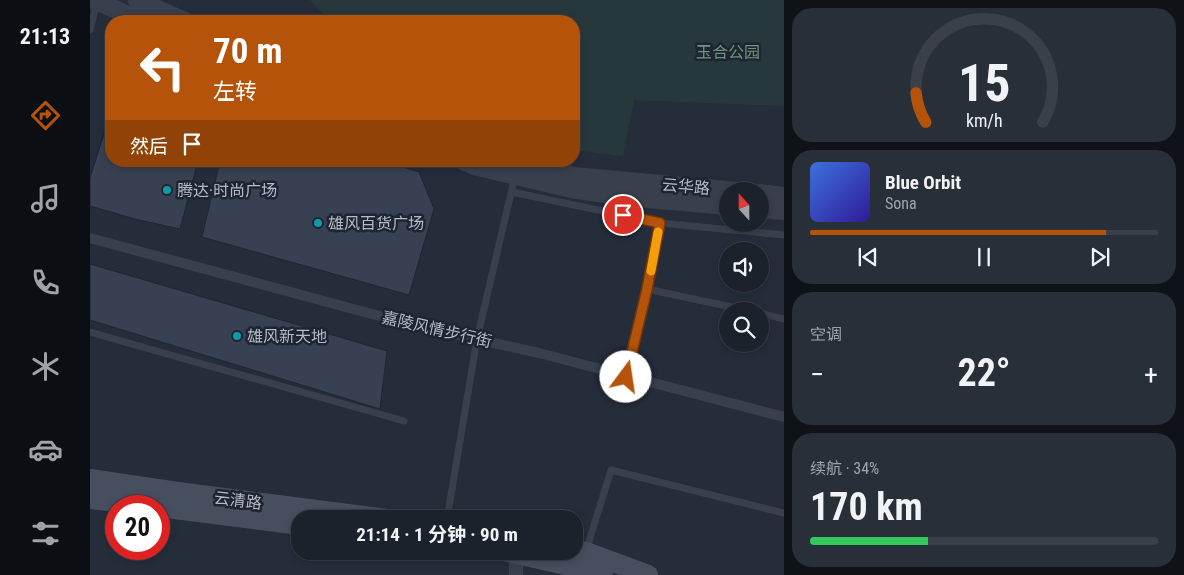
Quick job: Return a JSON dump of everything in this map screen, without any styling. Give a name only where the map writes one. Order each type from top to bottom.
[{"type":"main road","name":"云清路","points":[[90,479],[317,510]]},
{"type":"main road","points":[[90,498],[105,500]]},
{"type":"main road","points":[[170,508],[291,524]]},
{"type":"main road","points":[[583,552],[648,575]]},
{"type":"main road","points":[[544,560],[603,575]]},
{"type":"street","points":[[137,0],[171,15]]},
{"type":"street","points":[[95,1],[128,15]]},
{"type":"street","points":[[480,167],[516,173],[572,189],[625,197],[719,205]]},
{"type":"street","name":"云华路","points":[[516,173],[574,176],[719,189]]},
{"type":"street","points":[[769,195],[784,196]]},
{"type":"street","points":[[769,210],[784,211]]},
{"type":"street","name":"嘉陵风情步行街","points":[[90,238],[408,324],[539,353],[784,417]]},
{"type":"street","points":[[512,560],[516,575]]},
{"type":"lane","points":[[90,30],[95,1]]},
{"type":"lane","points":[[448,510],[477,339],[516,173],[660,223],[784,235]]},
{"type":"lane","points":[[626,377],[647,289],[660,223]]},
{"type":"lane","points":[[647,289],[719,304]]},
{"type":"lane","points":[[769,316],[784,319]]},
{"type":"lane","points":[[90,332],[404,420]]},
{"type":"lane","points":[[583,546],[611,470],[784,513]]},
{"type":"green space","name":"玉合公园","points":[[310,0],[784,0],[784,106],[634,100],[623,156],[580,151],[580,15],[324,15]]},
{"type":"building","points":[[105,131],[105,167],[196,167],[180,229],[90,206],[90,178]]},
{"type":"building","name":"雄风百货广场","points":[[219,167],[403,167],[419,172],[434,209],[409,295],[202,237]]},
{"type":"building","name":"雄风新天地","points":[[90,264],[387,351],[380,409],[90,320]]},
{"type":"slow traffic","points":[[651,271],[658,232]]},
{"type":"place","name":"腾达·时尚广场","points":[[167,190]]},
{"type":"place","name":"雄风百货广场","points":[[318,223]]},
{"type":"place","name":"雄风新天地","points":[[237,336]]},
{"type":"route","points":[[623,215],[660,223],[647,289],[626,377]]}]
